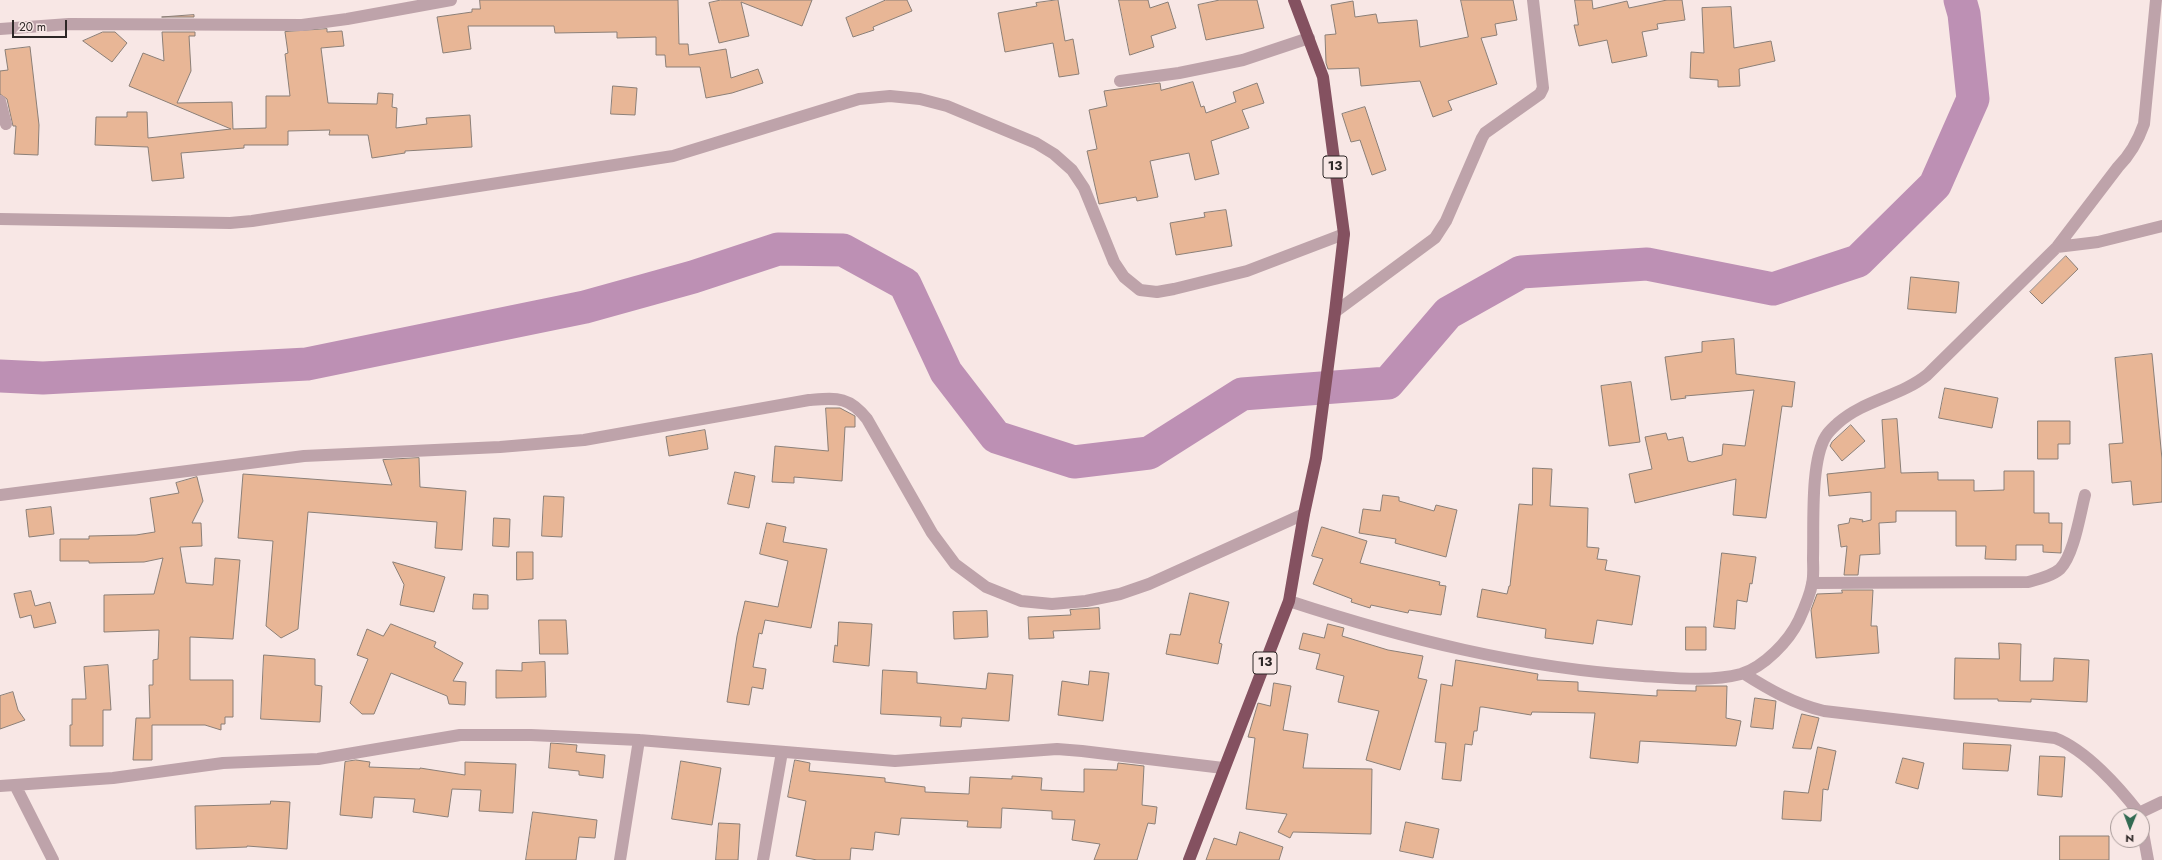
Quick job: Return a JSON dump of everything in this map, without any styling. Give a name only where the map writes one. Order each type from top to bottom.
[{"type":"highway","name":"13","points":[[1189,860],[1223,768],[1289,601],[1304,514],[1316,458],[1335,312],[1344,234],[1323,77],[1294,0]]},
{"type":"street","points":[[0,29],[69,24],[302,25],[347,19],[451,0]]},
{"type":"street","points":[[1335,312],[1435,238],[1446,221],[1485,133],[1540,94],[1543,88],[1533,0]]},
{"type":"street","points":[[1289,601],[1400,636],[1519,661],[1616,674],[1686,678],[1743,673],[1769,658],[1787,640],[1799,620],[1812,583],[1816,480],[1819,453],[1826,436],[1839,422],[1861,408],[1912,386],[1927,375],[2057,247],[2118,167],[2130,155],[2138,141],[2144,124],[2156,0]]},
{"type":"street","points":[[1120,81],[1179,73],[1243,60],[1309,38]]},
{"type":"street","points":[[0,219],[230,223],[252,221],[673,156],[859,99],[890,96],[920,99],[947,106],[1036,143],[1054,154],[1072,170],[1084,188],[1114,262],[1124,277],[1140,290],[1157,292],[1174,289],[1247,271],[1344,234]]},
{"type":"street","points":[[0,101],[6,124]]},
{"type":"street","points":[[2057,247],[2098,242],[2162,226]]},
{"type":"street","points":[[0,495],[304,456],[506,447],[584,440],[809,400],[828,399],[844,400],[857,406],[867,419],[932,533],[955,564],[986,586],[1021,600],[1052,604],[1086,601],[1120,594],[1149,584],[1304,514]]},
{"type":"street","points":[[1812,583],[2028,582],[2048,576],[2060,568],[2069,554],[2085,495]]},
{"type":"street","points":[[1743,673],[1772,692],[1824,711],[2055,738],[2066,742],[2089,760],[2124,794],[2135,808]]},
{"type":"street","points":[[0,786],[113,778],[223,763],[318,759],[460,735],[531,734],[639,740],[895,761],[1058,750],[1082,750],[1223,768]]},
{"type":"street","points":[[620,860],[639,740]]},
{"type":"street","points":[[763,860],[782,752]]},
{"type":"street","points":[[15,785],[53,860]]},
{"type":"street","points":[[2150,809],[2162,802]]},
{"type":"street","points":[[2146,848],[2148,860]]},
{"type":"building","points":[[480,0],[678,0],[679,44],[688,44],[689,55],[726,49],[731,78],[758,69],[763,83],[732,93],[706,98],[700,67],[666,67],[665,55],[656,55],[656,37],[617,38],[617,32],[555,33],[554,26],[468,26],[471,49],[443,53],[437,17],[472,12],[472,9],[480,9]]},
{"type":"building","points":[[721,0],[812,0],[802,26],[741,2],[749,36],[719,43],[709,3]]},
{"type":"building","points":[[886,0],[907,0],[912,11],[873,27],[874,30],[853,37],[846,18]]},
{"type":"building","points":[[1058,0],[1065,41],[1073,39],[1079,74],[1059,77],[1053,43],[1005,52],[998,13],[1037,6],[1036,3]]},
{"type":"building","points":[[1119,0],[1148,0],[1150,8],[1168,2],[1176,28],[1151,36],[1154,47],[1130,55]]},
{"type":"building","points":[[1220,0],[1257,0],[1264,28],[1206,40],[1198,5]]},
{"type":"building","points":[[1461,0],[1513,0],[1517,20],[1495,24],[1497,35],[1481,38],[1497,84],[1448,101],[1452,110],[1433,117],[1420,81],[1361,86],[1359,68],[1328,69],[1326,63],[1325,35],[1336,34],[1331,5],[1353,1],[1355,17],[1376,14],[1378,23],[1417,20],[1420,47],[1468,37]]},
{"type":"building","points":[[1575,0],[1592,0],[1593,9],[1627,1],[1629,8],[1667,0],[1682,0],[1685,20],[1657,24],[1658,29],[1642,32],[1647,56],[1612,63],[1607,40],[1579,46],[1574,25],[1578,25]]},
{"type":"building","points":[[1731,7],[1734,48],[1771,41],[1775,61],[1739,69],[1740,86],[1718,87],[1718,80],[1690,78],[1691,52],[1704,53],[1702,8]]},
{"type":"building","points":[[194,15],[194,17],[162,17]]},
{"type":"building","points":[[327,29],[327,32],[342,31],[344,46],[321,48],[328,103],[377,104],[378,93],[393,94],[392,107],[397,108],[396,128],[427,124],[426,118],[470,115],[472,147],[405,151],[405,153],[372,158],[368,135],[329,135],[330,130],[288,131],[288,145],[244,145],[244,148],[181,153],[184,178],[152,181],[148,147],[95,145],[96,117],[127,117],[127,112],[147,112],[148,138],[231,129],[129,86],[143,53],[164,61],[162,32],[195,32],[195,36],[189,36],[191,71],[177,103],[232,102],[233,129],[266,128],[266,96],[290,96],[285,54],[288,53],[285,32]]},
{"type":"building","points":[[103,32],[115,32],[127,43],[112,62],[83,41]]},
{"type":"building","points":[[30,47],[39,125],[38,155],[14,154],[16,126],[13,126],[7,99],[0,94],[0,71],[8,70],[5,50]]},
{"type":"building","points":[[1193,82],[1201,107],[1204,106],[1206,113],[1236,102],[1233,92],[1257,83],[1264,103],[1242,110],[1249,128],[1211,141],[1219,174],[1195,180],[1189,153],[1150,161],[1158,197],[1137,201],[1136,197],[1099,204],[1087,151],[1097,149],[1089,110],[1107,106],[1104,91],[1160,83],[1161,90]]},
{"type":"building","points":[[613,86],[637,88],[635,115],[611,114]]},
{"type":"building","points":[[1365,107],[1386,170],[1372,175],[1360,140],[1351,142],[1342,114]]},
{"type":"building","points":[[1226,210],[1232,246],[1176,255],[1170,223],[1205,217],[1204,213]]},
{"type":"building","points":[[2066,256],[2078,269],[2042,304],[2030,292]]},
{"type":"building","points":[[1911,277],[1959,282],[1956,313],[1908,309]]},
{"type":"building","points":[[1734,339],[1736,374],[1795,382],[1792,407],[1782,406],[1766,518],[1733,515],[1736,479],[1635,503],[1629,474],[1652,469],[1645,437],[1666,433],[1668,440],[1683,437],[1688,461],[1692,462],[1722,455],[1723,444],[1745,446],[1754,390],[1685,396],[1686,398],[1671,400],[1665,357],[1702,352],[1702,342]]},
{"type":"building","points":[[2152,354],[2162,459],[2162,502],[2133,505],[2131,481],[2112,483],[2109,444],[2123,443],[2115,358]]},
{"type":"building","points":[[1631,382],[1640,442],[1609,446],[1601,386]]},
{"type":"building","points":[[1945,388],[1998,398],[1992,428],[1939,418]]},
{"type":"building","points":[[826,408],[840,408],[855,416],[855,427],[845,427],[842,481],[794,477],[794,483],[772,482],[775,446],[828,451]]},
{"type":"building","points":[[1897,419],[1901,473],[1938,472],[1938,480],[1974,480],[1974,491],[2004,490],[2004,471],[2034,471],[2034,513],[2049,513],[2049,523],[2062,523],[2061,553],[2043,552],[2043,545],[2016,545],[2016,560],[1985,559],[1986,546],[1956,546],[1956,511],[1896,511],[1896,522],[1879,523],[1880,554],[1860,555],[1858,575],[1844,575],[1847,546],[1841,547],[1838,525],[1849,523],[1850,518],[1863,520],[1862,522],[1871,520],[1871,492],[1829,496],[1827,474],[1885,468],[1882,420]]},
{"type":"building","points":[[2038,421],[2070,421],[2070,444],[2058,444],[2058,459],[2038,459]]},
{"type":"building","points":[[1851,425],[1865,441],[1842,461],[1830,446],[1832,442]]},
{"type":"building","points":[[705,430],[708,449],[669,456],[666,437]]},
{"type":"building","points":[[419,458],[420,487],[466,491],[462,550],[435,548],[437,522],[308,512],[298,629],[281,638],[266,626],[273,541],[238,538],[243,474],[392,485],[383,460]]},
{"type":"building","points":[[1533,468],[1552,469],[1550,506],[1588,508],[1587,547],[1599,548],[1597,559],[1607,560],[1605,570],[1640,576],[1632,625],[1597,620],[1593,644],[1545,638],[1546,629],[1477,617],[1482,589],[1507,594],[1510,586],[1519,504],[1532,505]]},
{"type":"building","points":[[735,472],[755,476],[749,508],[728,504]]},
{"type":"building","points":[[197,477],[203,501],[192,523],[201,523],[202,546],[180,547],[186,583],[213,585],[215,558],[240,560],[233,639],[190,637],[190,680],[233,680],[233,717],[225,717],[225,724],[221,724],[221,730],[205,725],[152,725],[152,760],[133,760],[136,718],[150,718],[149,685],[153,685],[153,660],[158,659],[159,630],[104,632],[104,595],[154,594],[163,558],[144,562],[89,563],[89,561],[60,561],[60,539],[89,539],[89,536],[136,535],[155,532],[150,498],[179,493],[176,483]]},
{"type":"building","points":[[1383,495],[1399,497],[1399,501],[1434,511],[1436,505],[1457,510],[1446,557],[1395,543],[1396,539],[1359,533],[1363,509],[1380,511]]},
{"type":"building","points":[[544,496],[564,497],[562,537],[542,536]]},
{"type":"building","points":[[51,507],[54,534],[29,537],[26,510]]},
{"type":"building","points":[[494,518],[510,519],[509,547],[493,546]]},
{"type":"building","points":[[767,523],[786,527],[783,542],[827,549],[811,628],[765,620],[762,634],[759,633],[753,667],[766,669],[763,689],[752,687],[749,705],[727,702],[737,636],[745,601],[778,607],[788,561],[760,554]]},
{"type":"building","points":[[1322,527],[1367,541],[1360,563],[1440,582],[1439,585],[1446,586],[1441,615],[1409,610],[1408,613],[1371,605],[1370,608],[1351,602],[1352,599],[1313,584],[1323,559],[1312,556]]},
{"type":"building","points":[[517,552],[533,552],[533,579],[517,580]]},
{"type":"building","points":[[1722,553],[1756,557],[1752,584],[1750,583],[1747,602],[1737,600],[1735,629],[1714,627]]},
{"type":"building","points":[[393,562],[445,577],[434,612],[400,605],[404,585]]},
{"type":"building","points":[[1842,590],[1873,590],[1871,626],[1877,626],[1879,653],[1816,658],[1811,610],[1817,594],[1842,593]]},
{"type":"building","points":[[31,591],[35,606],[50,602],[56,623],[34,628],[31,615],[20,618],[14,594]]},
{"type":"building","points":[[1190,593],[1229,602],[1219,643],[1222,644],[1218,664],[1166,654],[1170,634],[1180,635]]},
{"type":"building","points":[[474,594],[488,595],[488,609],[473,609]]},
{"type":"building","points":[[1099,608],[1100,629],[1053,631],[1054,638],[1029,639],[1028,617],[1071,615],[1070,610]]},
{"type":"building","points":[[987,611],[988,637],[954,639],[953,612]]},
{"type":"building","points":[[539,620],[566,620],[568,654],[540,654]]},
{"type":"building","points":[[839,622],[872,624],[869,666],[833,662],[835,645],[837,646]]},
{"type":"building","points":[[391,624],[436,642],[434,647],[463,663],[453,681],[466,682],[465,705],[449,704],[447,696],[391,673],[374,714],[362,714],[350,703],[368,659],[357,655],[367,629],[383,636]]},
{"type":"building","points":[[1328,624],[1344,628],[1342,636],[1388,650],[1423,656],[1418,678],[1427,680],[1400,770],[1366,760],[1379,711],[1338,702],[1344,676],[1316,669],[1320,654],[1299,649],[1303,633],[1324,638]]},
{"type":"building","points":[[1686,627],[1706,627],[1706,650],[1686,650]]},
{"type":"building","points":[[1999,643],[2021,644],[2020,681],[2053,681],[2054,658],[2089,660],[2087,702],[2031,699],[2031,702],[1998,701],[1998,699],[1954,699],[1955,658],[1999,659]]},
{"type":"building","points":[[264,655],[315,659],[315,685],[322,686],[320,722],[261,719]]},
{"type":"building","points":[[1456,660],[1538,674],[1537,680],[1578,682],[1578,691],[1657,696],[1657,690],[1696,691],[1696,686],[1727,686],[1726,718],[1741,721],[1736,746],[1640,741],[1638,763],[1590,758],[1595,713],[1532,712],[1531,715],[1480,707],[1477,731],[1474,731],[1472,745],[1465,744],[1461,781],[1442,779],[1446,743],[1435,742],[1441,684],[1452,686]]},
{"type":"building","points":[[545,662],[546,697],[496,698],[496,670],[522,671],[522,663]]},
{"type":"building","points":[[108,665],[111,710],[103,710],[103,746],[70,746],[72,699],[86,699],[84,667]]},
{"type":"building","points":[[883,670],[917,672],[917,683],[986,689],[988,673],[1013,675],[1009,721],[962,718],[961,727],[940,726],[941,717],[881,714]]},
{"type":"building","points":[[1090,671],[1109,673],[1103,721],[1058,715],[1062,681],[1088,685]]},
{"type":"building","points":[[1274,683],[1291,686],[1283,730],[1308,734],[1303,768],[1372,769],[1371,834],[1293,832],[1290,838],[1278,832],[1287,814],[1246,809],[1255,738],[1248,737],[1258,703],[1270,706]]},
{"type":"building","points":[[13,692],[18,710],[25,720],[0,729],[0,696]]},
{"type":"building","points":[[1755,698],[1776,701],[1773,729],[1751,727]]},
{"type":"building","points":[[1802,714],[1819,718],[1811,749],[1793,748]]},
{"type":"building","points":[[551,743],[577,745],[576,752],[605,755],[603,778],[579,775],[579,771],[549,768]]},
{"type":"building","points":[[1964,743],[2011,745],[2008,771],[1963,769]]},
{"type":"building","points":[[1818,747],[1836,751],[1828,790],[1823,789],[1821,821],[1782,819],[1784,791],[1808,793]]},
{"type":"building","points":[[2040,756],[2065,757],[2062,797],[2038,795]]},
{"type":"building","points":[[1903,758],[1924,763],[1918,789],[1896,783]]},
{"type":"building","points":[[356,760],[370,762],[369,767],[420,768],[465,775],[465,762],[516,764],[513,813],[479,811],[481,790],[452,789],[448,817],[413,812],[415,799],[374,797],[372,818],[340,815],[345,762]]},
{"type":"building","points":[[795,760],[810,763],[809,771],[885,778],[885,782],[925,787],[925,792],[969,794],[970,777],[1012,779],[1012,776],[1042,778],[1041,790],[1084,792],[1084,769],[1117,770],[1118,763],[1144,766],[1142,805],[1157,807],[1155,824],[1148,823],[1137,860],[1094,860],[1100,844],[1072,840],[1075,820],[1052,819],[1052,811],[1002,808],[1001,828],[967,827],[968,821],[901,818],[899,835],[875,832],[873,850],[851,848],[850,860],[817,860],[796,856],[806,801],[788,797]]},
{"type":"building","points":[[681,761],[721,768],[712,825],[672,819]]},
{"type":"building","points":[[271,801],[290,802],[287,849],[247,846],[196,849],[195,806],[270,804]]},
{"type":"building","points":[[533,812],[597,820],[595,838],[579,837],[576,860],[526,860]]},
{"type":"building","points":[[1406,822],[1439,829],[1433,858],[1400,851]]},
{"type":"building","points":[[719,823],[740,824],[738,860],[716,860]]},
{"type":"building","points":[[1240,832],[1283,847],[1279,860],[1206,860],[1214,838],[1236,845]]},
{"type":"building","points":[[2060,836],[2109,836],[2109,860],[2060,860]]},
{"type":"waterway","points":[[0,376],[43,378],[307,364],[585,307],[693,277],[778,249],[843,250],[905,284],[946,372],[996,437],[1074,462],[1149,453],[1242,394],[1388,383],[1448,313],[1521,272],[1647,264],[1773,289],[1858,261],[1935,185],[1973,99],[1964,14],[1960,0]]}]
